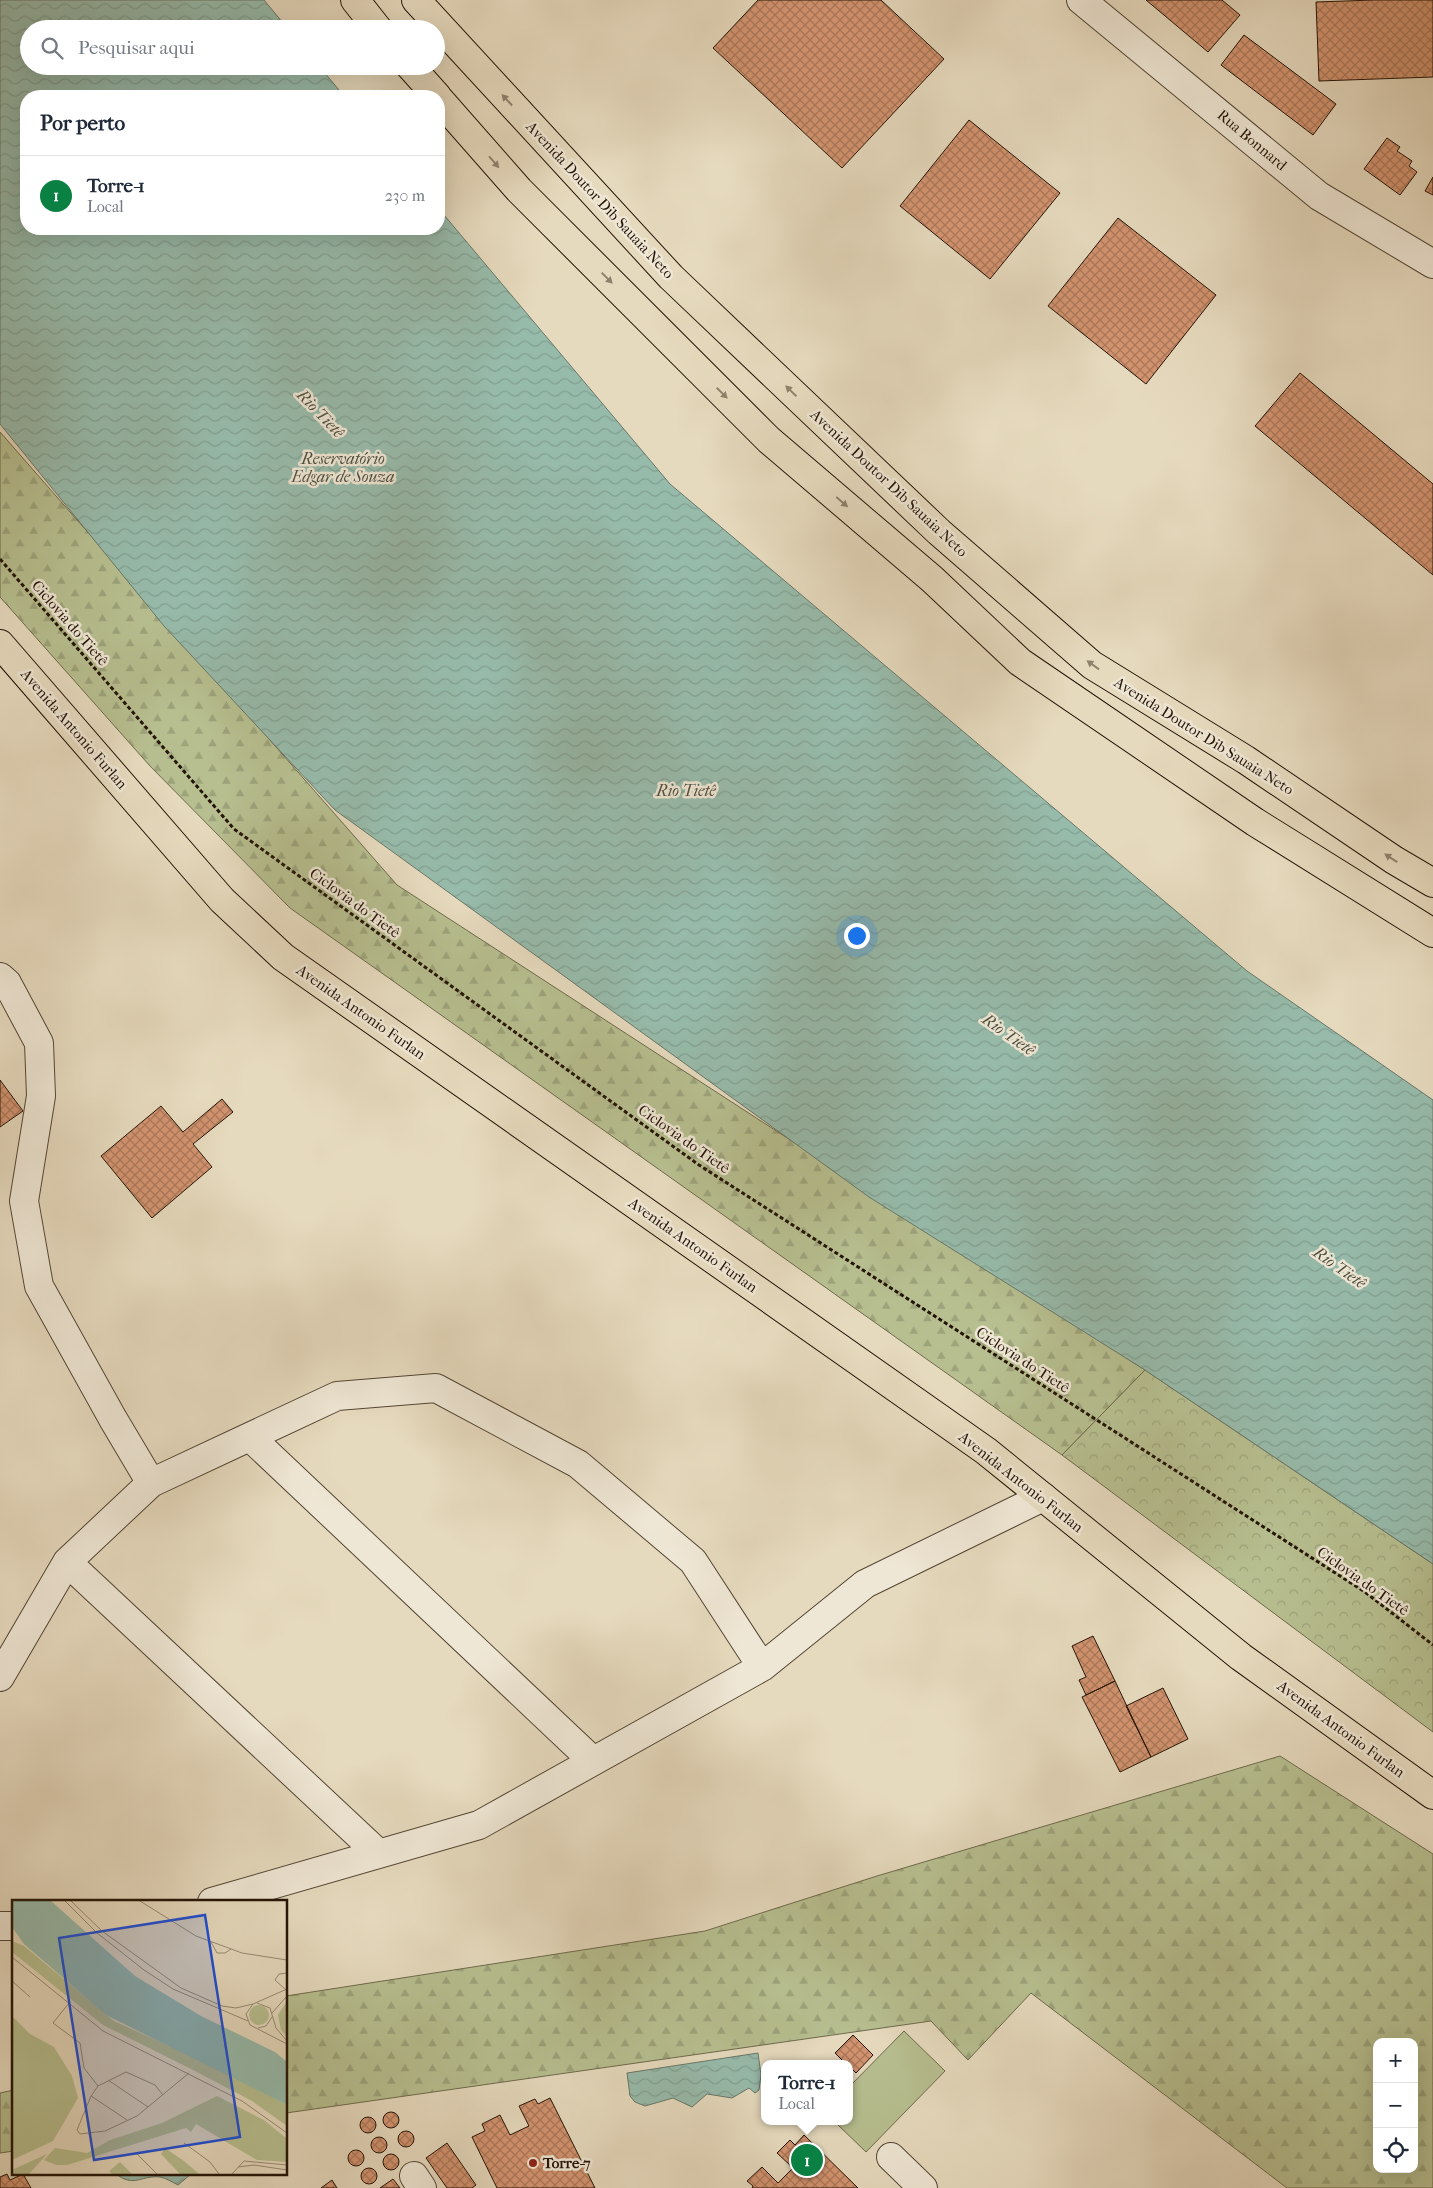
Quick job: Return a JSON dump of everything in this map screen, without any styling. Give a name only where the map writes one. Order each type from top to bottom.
[{"type":"main road","points":[[355,0],[371,20]]},
{"type":"main road","name":"Avenida Doutor Dib Sauaia Neto","points":[[416,0],[434,20]]},
{"type":"main road","name":"Avenida Doutor Dib Sauaia Neto","points":[[445,32],[671,277],[939,532],[1092,665],[1246,760],[1394,860],[1433,883]]},
{"type":"main road","points":[[418,75],[432,90]]},
{"type":"main road","points":[[445,105],[518,190],[769,440],[932,579],[1020,662],[1255,822],[1433,934]]},
{"type":"main road","name":"Avenida Antonio Furlan","points":[[0,644],[222,900],[283,957],[986,1451],[1241,1658],[1433,1795]]},
{"type":"lane","name":"Rua Bonnard","points":[[1081,0],[1319,196],[1433,264]]},
{"type":"lane","points":[[0,977],[7,983],[39,1043],[41,1096],[24,1201],[39,1286],[113,1420],[151,1483]]},
{"type":"lane","points":[[0,1677],[66,1562],[151,1483],[337,1396],[436,1388],[578,1464],[693,1561],[762,1667]]},
{"type":"lane","points":[[250,1437],[593,1761]]},
{"type":"lane","points":[[219,1900],[479,1825],[762,1667],[865,1584],[1043,1497]]},
{"type":"lane","points":[[66,1562],[379,1854]]},
{"type":"lane","points":[[891,2157],[923,2188]]},
{"type":"path","name":"Ciclovia do Tietê","points":[[0,559],[234,829],[699,1165],[1365,1592],[1433,1645]]},
{"type":"green space","points":[[0,432],[397,885],[1145,1370],[1062,1455],[290,908],[150,766],[0,597]]},
{"type":"green space","points":[[1145,1370],[1433,1564],[1433,1732],[1062,1455]]},
{"type":"green space","points":[[1280,1756],[1433,1854],[1433,2188],[1287,2188],[1031,1993],[968,2060],[931,2021],[288,2113],[288,1996],[705,1931],[877,1876]]},
{"type":"green space","points":[[904,2031],[945,2071],[866,2152],[838,2125],[853,2125],[853,2083]]},
{"type":"green space","points":[[12,2090],[12,2151],[0,2153],[0,2093]]},
{"type":"water","name":"Rio Tietê","points":[[0,0],[264,0],[281,20],[20,20],[20,75],[326,75],[339,90],[20,90],[20,235],[445,235],[445,216],[670,484],[1247,971],[1433,1100],[1433,1564],[1145,1370],[869,1197],[335,810],[164,626],[0,424]]},
{"type":"water","points":[[758,2053],[761,2075],[759,2090],[755,2093],[749,2088],[732,2098],[707,2094],[692,2107],[673,2098],[645,2106],[635,2102],[630,2096],[627,2073]]},
{"type":"water","points":[[119,2176],[189,2176],[178,2185],[160,2177],[133,2181]]},
{"type":"building","points":[[758,0],[881,0],[944,59],[842,168],[713,48]]},
{"type":"building","points":[[1146,0],[1222,0],[1240,15],[1208,52]]},
{"type":"building","points":[[1433,0],[1433,77],[1319,81],[1316,2]]},
{"type":"building","points":[[1244,35],[1336,104],[1313,135],[1221,65]]},
{"type":"building","points":[[969,120],[1060,193],[990,279],[900,206]]},
{"type":"building","points":[[1387,138],[1400,147],[1397,151],[1412,161],[1409,166],[1417,172],[1400,195],[1364,169]]},
{"type":"building","points":[[1433,177],[1433,195],[1425,191]]},
{"type":"building","points":[[1118,218],[1216,295],[1146,384],[1048,306]]},
{"type":"building","points":[[1300,373],[1433,484],[1433,575],[1255,426]]},
{"type":"building","points":[[0,1080],[23,1111],[0,1127]]},
{"type":"building","points":[[222,1099],[233,1112],[193,1144],[212,1167],[152,1218],[101,1156],[161,1106],[183,1132]]},
{"type":"building","points":[[1093,1636],[1115,1681],[1086,1695],[1079,1680],[1086,1677],[1072,1646]]},
{"type":"building","points":[[1115,1681],[1151,1757],[1120,1772],[1082,1697]]},
{"type":"building","points":[[1163,1688],[1188,1739],[1151,1757],[1126,1706]]},
{"type":"building","points":[[853,2035],[873,2055],[856,2073],[853,2070],[853,2060],[842,2060],[835,2053]]},
{"type":"building","name":"Torre-7","points":[[550,2098],[595,2188],[497,2188],[472,2137],[485,2131],[482,2124],[500,2115],[510,2135],[529,2126],[519,2106],[535,2099],[538,2104]]},
{"type":"building","points":[[391,2112],[397,2114],[399,2120],[397,2126],[391,2128],[385,2126],[383,2120],[385,2114]]},
{"type":"building","points":[[368,2117],[374,2119],[376,2125],[374,2131],[368,2133],[362,2131],[360,2125],[362,2119]]},
{"type":"building","points":[[406,2131],[412,2133],[414,2139],[412,2145],[406,2147],[400,2145],[398,2139],[400,2133]]},
{"type":"building","points":[[804,2135],[858,2188],[752,2188],[753,2186],[747,2181],[762,2167],[778,2183],[793,2168],[777,2153],[790,2140],[795,2145]]},
{"type":"building","points":[[379,2137],[385,2139],[387,2145],[385,2151],[379,2153],[373,2151],[371,2145],[373,2139]]},
{"type":"building","points":[[447,2143],[476,2185],[472,2188],[447,2188],[426,2158]]},
{"type":"building","points":[[356,2150],[362,2152],[364,2158],[362,2164],[356,2166],[350,2164],[348,2158],[350,2152]]},
{"type":"building","points":[[391,2154],[397,2156],[399,2162],[397,2168],[391,2170],[385,2168],[383,2162],[385,2156]]},
{"type":"building","points":[[369,2168],[375,2170],[377,2176],[375,2182],[369,2184],[363,2182],[361,2176],[363,2170]]},
{"type":"building","points":[[7,2174],[10,2180],[24,2176],[31,2188],[0,2188],[0,2177]]},
{"type":"building","points":[[393,2179],[400,2188],[380,2188]]},
{"type":"building","points":[[332,2180],[337,2188],[321,2188]]},
{"type":"place","name":"Torre-1","points":[[807,2160]]},
{"type":"place","name":"Torre-7","points":[[533,2163]]},
{"type":"water label","name":"Reservatório Edgar de Souza","points":[[343,467]]}]
